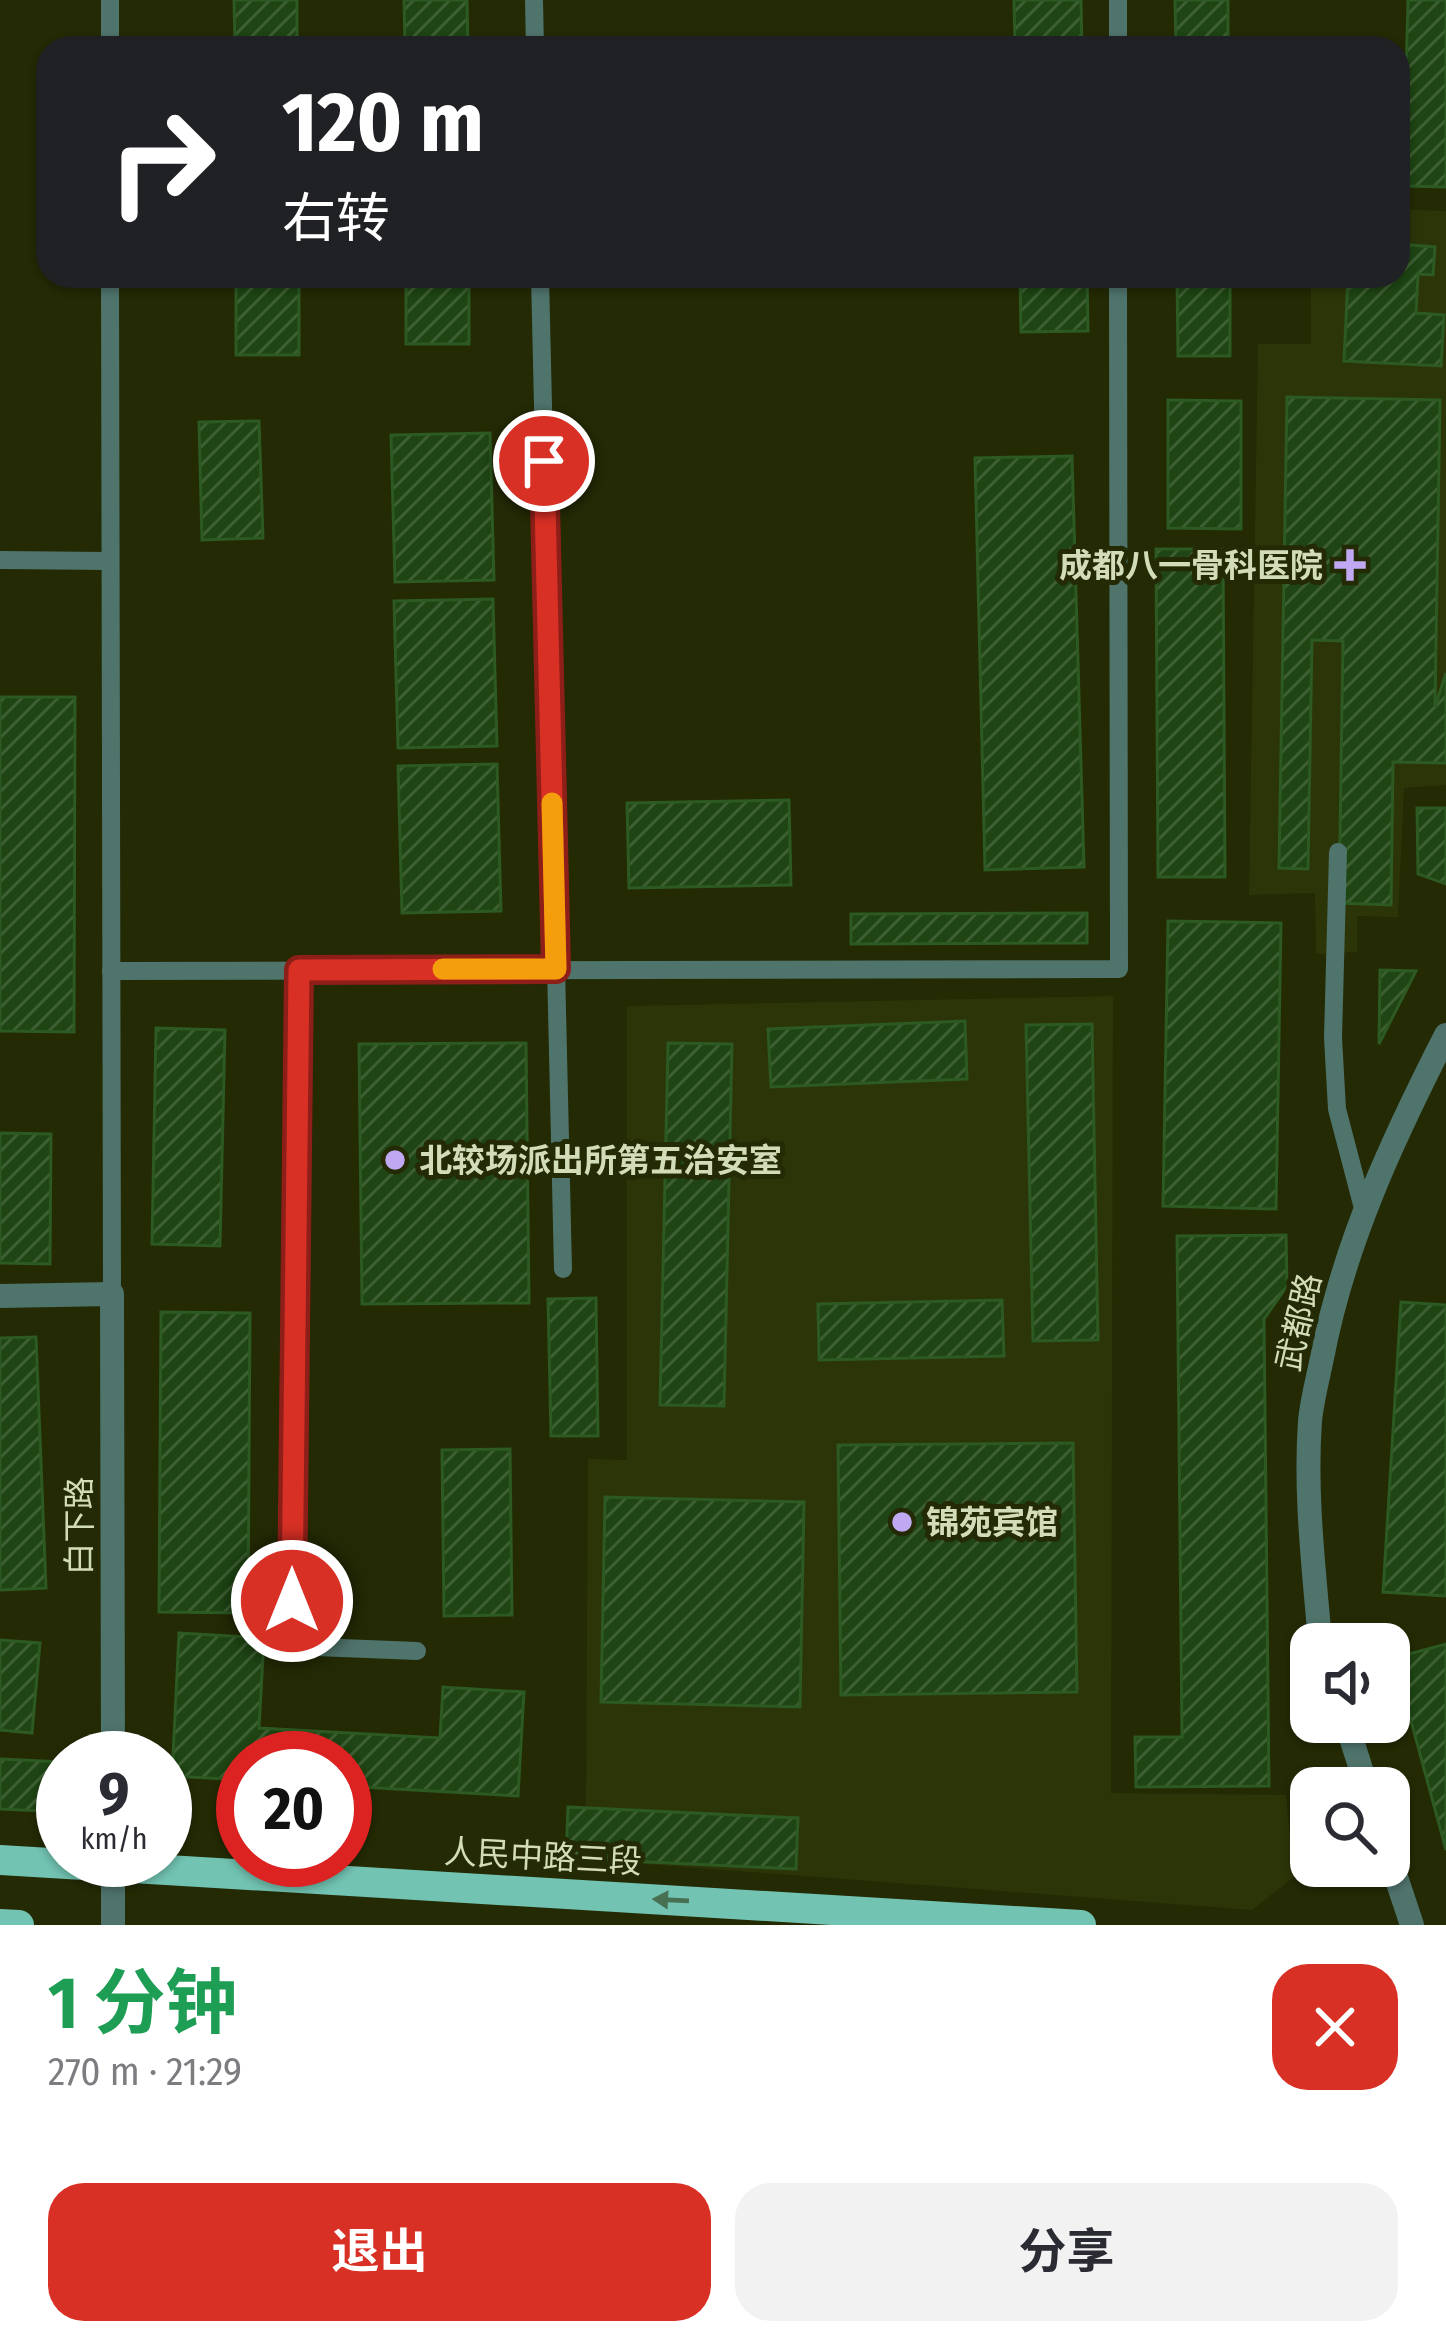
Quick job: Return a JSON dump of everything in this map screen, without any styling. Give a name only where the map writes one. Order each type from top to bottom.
[{"type":"main road","name":"人民中路三段","points":[[0,1860],[36,1861]]},
{"type":"main road","name":"人民中路三段","points":[[192,1868],[1081,1925]]},
{"type":"main road","points":[[0,1924],[19,1925]]},
{"type":"street","name":"武都路","points":[[1318,1623],[1308,1509],[1311,1418],[1328,1325],[1351,1244],[1395,1135],[1446,1035]]},
{"type":"street","points":[[0,1296],[112,1294]]},
{"type":"street","name":"白下路","points":[[112,1294],[113,1731]]},
{"type":"street","points":[[113,1887],[113,1925]]},
{"type":"street","points":[[1399,1887],[1412,1925]]},
{"type":"lane","points":[[110,0],[110,36]]},
{"type":"lane","points":[[534,0],[535,36]]},
{"type":"lane","points":[[1118,0],[1118,36]]},
{"type":"lane","points":[[110,288],[112,1294]]},
{"type":"lane","points":[[540,288],[563,1269]]},
{"type":"lane","points":[[112,971],[1119,970],[1118,288]]},
{"type":"lane","points":[[0,560],[110,561]]},
{"type":"lane","points":[[1338,852],[1333,1038],[1337,1109],[1364,1212]]},
{"type":"lane","points":[[299,970],[291,1646],[418,1651]]},
{"type":"shaded area","name":"成都八一骨科医院","points":[[1410,210],[1446,211],[1446,785],[1404,788],[1398,917],[1357,916],[1357,952],[1316,954],[1315,893],[1249,895],[1258,344],[1311,344],[1311,288],[1410,288]]},
{"type":"shaded area","name":"锦苑宾馆","points":[[1113,996],[1111,1793],[1286,1795],[1290,1880],[1252,1910],[566,1858],[568,1807],[586,1807],[588,1459],[627,1460],[627,1006]]},
{"type":"building","points":[[234,0],[297,0],[297,36],[235,36]]},
{"type":"building","points":[[404,0],[467,0],[468,36],[405,36]]},
{"type":"building","points":[[1014,0],[1081,0],[1082,36],[1015,36]]},
{"type":"building","points":[[1175,0],[1228,0],[1228,36],[1176,36]]},
{"type":"building","points":[[1408,0],[1446,0],[1446,187],[1410,186]]},
{"type":"building","points":[[1410,245],[1435,247],[1433,275],[1418,274],[1416,313],[1444,315],[1441,366],[1344,361],[1347,288],[1410,288]]},
{"type":"building","points":[[236,288],[299,288],[299,355],[236,355]]},
{"type":"building","points":[[406,288],[469,288],[469,344],[406,344]]},
{"type":"building","points":[[1020,288],[1087,288],[1088,331],[1021,332]]},
{"type":"building","points":[[1177,288],[1230,288],[1230,356],[1178,356]]},
{"type":"building","points":[[1287,397],[1440,400],[1435,707],[1446,673],[1446,763],[1393,762],[1391,905],[1339,903],[1343,641],[1312,640],[1308,869],[1279,868]]},
{"type":"building","points":[[1168,400],[1241,401],[1241,529],[1168,528]]},
{"type":"building","points":[[259,421],[263,538],[202,540],[199,422]]},
{"type":"building","points":[[490,433],[494,580],[395,582],[391,435]]},
{"type":"building","points":[[1072,456],[1084,867],[985,870],[975,458]]},
{"type":"building","points":[[1156,549],[1223,549],[1225,877],[1158,877]]},
{"type":"building","points":[[493,599],[497,746],[398,748],[394,601]]},
{"type":"building","points":[[0,697],[75,697],[74,1032],[0,1031]]},
{"type":"building","points":[[497,764],[501,911],[402,913],[398,766]]},
{"type":"building","points":[[789,800],[791,885],[629,888],[627,803]]},
{"type":"building","points":[[1417,808],[1446,808],[1446,884],[1418,874]]},
{"type":"building","points":[[1087,913],[1087,943],[851,944],[851,914]]},
{"type":"building","points":[[1168,921],[1281,923],[1276,1209],[1163,1206]]},
{"type":"building","points":[[1380,970],[1416,971],[1379,1044]]},
{"type":"building","points":[[965,1021],[967,1079],[771,1087],[768,1029]]},
{"type":"building","points":[[1092,1024],[1098,1340],[1033,1341],[1026,1025]]},
{"type":"building","points":[[156,1028],[225,1030],[220,1246],[152,1244]]},
{"type":"building","points":[[526,1043],[529,1303],[362,1304],[359,1044]]},
{"type":"building","points":[[668,1043],[732,1044],[724,1406],[660,1405]]},
{"type":"building","points":[[0,1133],[51,1134],[50,1264],[0,1263]]},
{"type":"building","points":[[1286,1235],[1287,1286],[1264,1319],[1269,1786],[1136,1787],[1135,1737],[1182,1737],[1177,1236]]},
{"type":"building","points":[[596,1298],[598,1436],[551,1436],[548,1299]]},
{"type":"building","points":[[1002,1300],[1004,1356],[819,1360],[818,1304]]},
{"type":"building","points":[[1401,1302],[1446,1305],[1446,1596],[1383,1592]]},
{"type":"building","points":[[161,1312],[250,1313],[248,1613],[159,1612]]},
{"type":"building","points":[[36,1337],[46,1588],[0,1590],[0,1338]]},
{"type":"building","points":[[1073,1443],[1077,1692],[841,1695],[838,1445]]},
{"type":"building","points":[[510,1449],[512,1615],[444,1616],[442,1450]]},
{"type":"building","points":[[605,1497],[804,1502],[800,1707],[601,1702]]},
{"type":"building","points":[[179,1633],[264,1638],[259,1728],[313,1731],[216,1731],[216,1778],[192,1777],[192,1731],[174,1731]]},
{"type":"building","points":[[0,1640],[40,1643],[32,1733],[0,1730]]},
{"type":"building","points":[[1446,1644],[1446,1850],[1410,1717],[1410,1654]]},
{"type":"building","points":[[443,1687],[524,1692],[518,1796],[372,1788],[372,1734],[440,1738]]},
{"type":"building","points":[[0,1759],[36,1761],[36,1811],[0,1809]]},
{"type":"building","points":[[568,1807],[798,1818],[796,1869],[566,1858]]},
{"type":"slow traffic","points":[[443,969],[556,969],[552,803]]},
{"type":"place","name":"成都八一骨科医院","points":[[1350,565]]},
{"type":"place","name":"北较场派出所第五治安室","points":[[395,1160]]},
{"type":"place","name":"锦苑宾馆","points":[[902,1522]]},
{"type":"route","points":[[292,1601],[299,970],[556,969],[544,461]]}]
